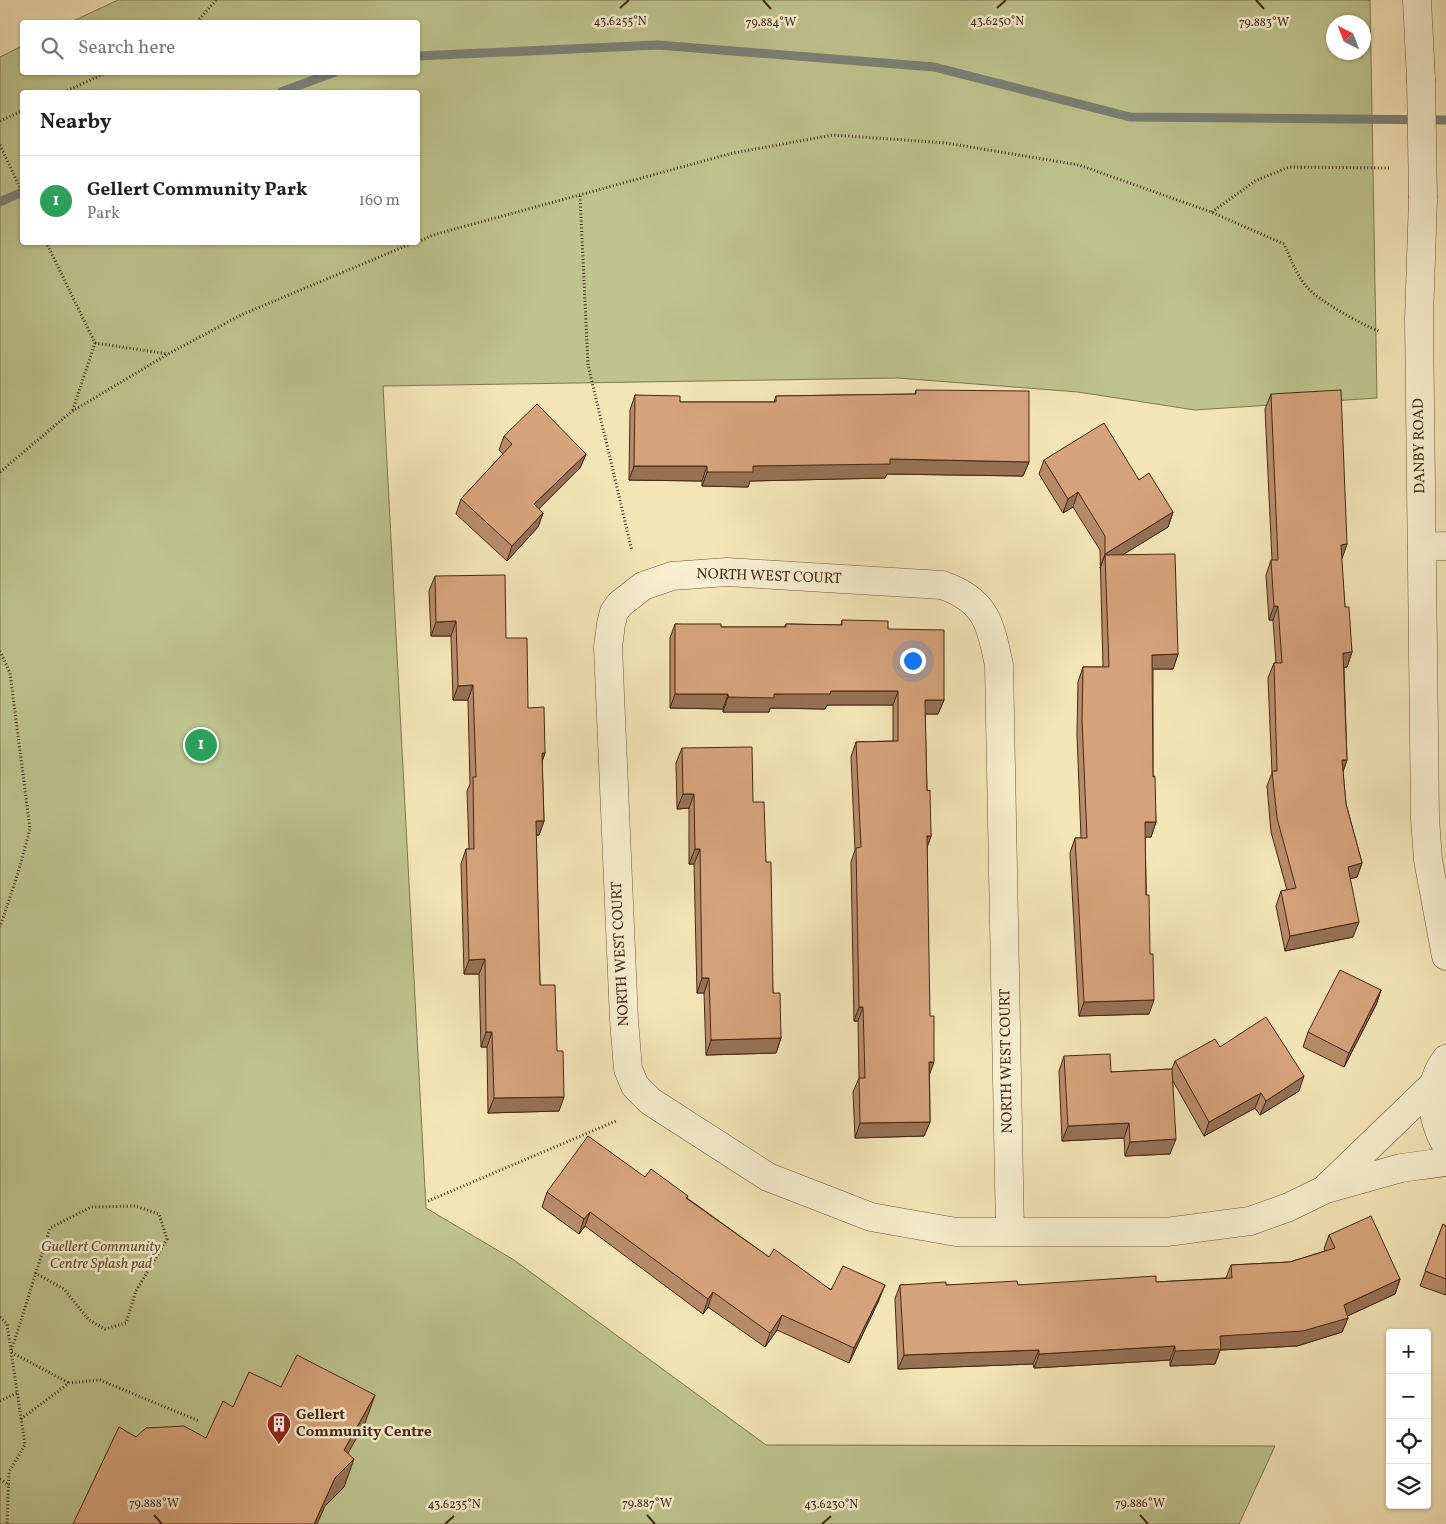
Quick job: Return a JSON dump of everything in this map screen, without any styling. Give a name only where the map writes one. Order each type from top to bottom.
[{"type":"street","name":"DANBY ROAD","points":[[1417,0],[1422,79],[1423,198],[1419,319],[1434,547],[1425,818],[1428,860],[1440,900],[1446,956]]},
{"type":"street","name":"NORTH WEST COURT","points":[[1010,1232],[999,664],[990,624],[985,615],[968,597],[942,585],[726,572],[672,576],[643,586],[614,612],[608,647],[624,1020],[628,1069],[635,1086],[650,1101],[768,1177],[871,1217],[956,1232],[1010,1232],[1166,1232],[1250,1222],[1289,1207],[1326,1188],[1401,1168],[1446,1162]]},
{"type":"street","points":[[1446,1059],[1434,1084],[1436,1126],[1446,1145]]},
{"type":"street","name":"NORTH WEST COURT","points":[[1326,1188],[1434,1084]]},
{"type":"path","points":[[199,20],[216,0]]},
{"type":"path","points":[[68,90],[101,75]]},
{"type":"path","points":[[0,121],[20,112]]},
{"type":"path","points":[[420,240],[433,235],[733,153],[834,135],[946,143],[1079,165],[1211,212],[1284,244],[1296,273],[1307,288],[1341,311],[1379,331]]},
{"type":"path","points":[[0,145],[20,188]]},
{"type":"path","points":[[1211,212],[1255,182],[1288,167],[1388,168]]},
{"type":"path","points":[[580,196],[588,365],[632,551]]},
{"type":"path","points":[[47,245],[95,343],[71,412]]},
{"type":"path","points":[[0,472],[71,412],[168,354],[240,315],[409,245]]},
{"type":"path","points":[[95,343],[168,354]]},
{"type":"path","points":[[0,651],[10,673],[30,828],[0,927]]},
{"type":"path","points":[[428,1201],[616,1121]]},
{"type":"path","points":[[11,1352],[50,1228],[91,1207],[135,1206],[159,1214],[167,1239],[136,1291],[126,1323],[105,1329],[89,1320],[64,1289],[36,1273]]},
{"type":"path","points":[[0,1317],[6,1324],[26,1444],[9,1472],[7,1524]]},
{"type":"path","points":[[11,1352],[69,1383]]},
{"type":"path","points":[[21,1419],[69,1383],[100,1380],[199,1420]]},
{"type":"path","points":[[0,1401],[17,1393]]},
{"type":"path","points":[[0,1479],[8,1485]]},
{"type":"green space","name":"Guellert Community Centre Splash pad","points":[[118,0],[1370,0],[1370,15],[1326,15],[1326,60],[1371,60],[1371,57],[1377,398],[1195,410],[1078,392],[898,378],[383,386],[426,1208],[514,1260],[766,1445],[1275,1446],[1239,1524],[0,1524],[0,57],[20,47],[20,75],[420,75],[420,20],[75,20]]},
{"type":"building","points":[[916,390],[1029,391],[1029,462],[890,459],[890,464],[753,466],[753,472],[707,472],[707,466],[634,466],[635,395],[680,396],[680,402],[776,402],[776,396],[916,394]]},
{"type":"building","points":[[1341,390],[1347,544],[1341,545],[1345,607],[1349,607],[1352,652],[1343,653],[1347,760],[1342,760],[1346,804],[1362,863],[1348,867],[1359,922],[1290,936],[1281,891],[1296,888],[1277,818],[1272,771],[1277,771],[1274,663],[1282,663],[1278,606],[1274,606],[1271,560],[1278,560],[1271,394]]},
{"type":"building","points":[[537,404],[586,454],[534,504],[543,513],[512,546],[461,499],[512,444],[504,436]]},
{"type":"building","points":[[1104,423],[1139,480],[1149,473],[1173,512],[1105,554],[1105,536],[1078,492],[1068,499],[1044,460]]},
{"type":"building","points":[[1175,554],[1178,654],[1152,655],[1153,777],[1155,776],[1156,822],[1145,822],[1146,895],[1149,895],[1150,954],[1153,954],[1154,1000],[1084,1002],[1075,838],[1087,838],[1082,720],[1083,667],[1109,667],[1105,555]]},
{"type":"building","points":[[505,575],[506,638],[527,638],[528,708],[544,707],[545,753],[542,753],[544,821],[536,821],[540,985],[555,985],[557,1051],[563,1051],[564,1097],[494,1098],[492,1032],[486,1032],[485,959],[469,960],[466,849],[474,849],[473,777],[476,777],[473,685],[458,686],[456,621],[436,622],[435,576]]},
{"type":"building","points":[[842,620],[888,621],[888,629],[944,630],[944,700],[925,700],[927,791],[930,790],[931,836],[927,836],[930,1016],[934,1016],[934,1062],[929,1062],[930,1122],[860,1123],[859,1078],[865,1078],[863,1007],[859,1007],[856,848],[861,847],[856,742],[898,741],[898,691],[831,691],[830,694],[774,694],[774,698],[728,697],[728,694],[675,694],[675,624],[721,624],[721,627],[786,627],[786,624],[842,625]]},
{"type":"building","points":[[752,747],[753,802],[764,802],[766,862],[771,862],[773,993],[780,993],[781,1038],[711,1040],[709,978],[702,978],[700,849],[695,849],[694,794],[683,794],[682,748]]},
{"type":"building","points":[[1340,970],[1381,990],[1349,1053],[1308,1032]]},
{"type":"building","points":[[1266,1017],[1304,1076],[1266,1101],[1261,1093],[1209,1122],[1175,1061],[1215,1039],[1220,1047]]},
{"type":"building","points":[[1110,1054],[1111,1072],[1172,1069],[1176,1139],[1130,1142],[1129,1123],[1068,1126],[1064,1056]]},
{"type":"building","points":[[588,1136],[645,1177],[651,1169],[688,1196],[686,1198],[769,1257],[774,1249],[831,1290],[843,1266],[885,1285],[854,1348],[782,1315],[770,1333],[713,1292],[708,1299],[590,1212],[584,1219],[547,1192]]},
{"type":"building","points":[[1371,1216],[1400,1279],[1344,1305],[1348,1318],[1303,1331],[1220,1336],[1221,1349],[1175,1351],[1175,1346],[1039,1354],[1039,1350],[904,1355],[900,1285],[946,1282],[946,1285],[1017,1281],[1018,1285],[1156,1276],[1156,1282],[1232,1278],[1231,1265],[1290,1262],[1335,1248],[1329,1235]]},
{"type":"building","points":[[1443,1224],[1446,1226],[1446,1279],[1425,1271]]},
{"type":"building","name":"Gellert Community Centre","points":[[297,1355],[375,1395],[344,1450],[354,1459],[335,1478],[314,1524],[73,1524],[119,1427],[136,1437],[146,1428],[184,1426],[206,1438],[223,1401],[233,1407],[249,1372],[281,1387]]},
{"type":"waterway","points":[[420,56],[658,45],[934,67],[1130,117],[1446,120]]},
{"type":"waterway","points":[[286,90],[327,75]]},
{"type":"waterway","points":[[0,202],[20,193]]},
{"type":"place","name":"Gellert Community Park","points":[[201,745]]},
{"type":"place","name":"Gellert Community Centre","points":[[279,1445]]}]
